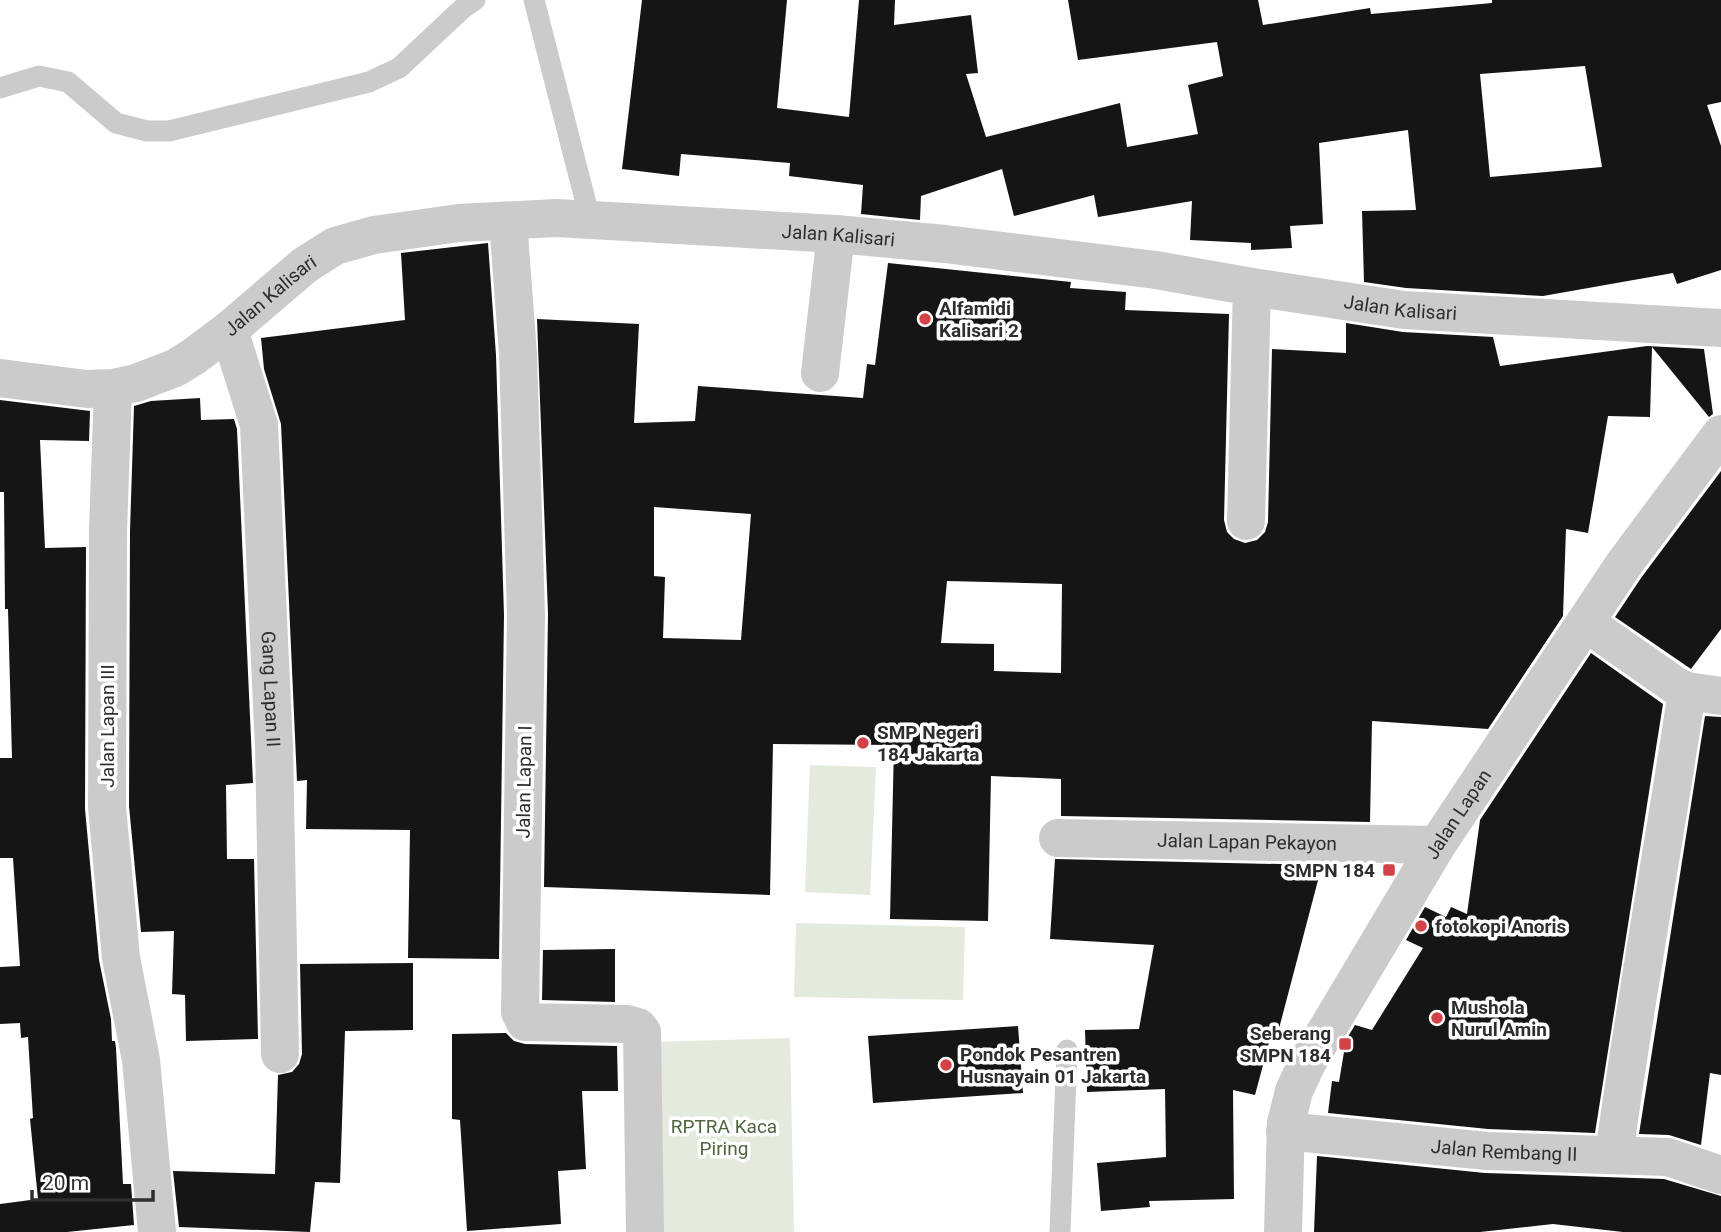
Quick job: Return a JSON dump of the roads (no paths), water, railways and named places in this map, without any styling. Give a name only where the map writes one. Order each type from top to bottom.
[{"type":"street","name":"Jalan Kalisari","points":[[0,378],[87,389],[113,388],[136,383],[175,369],[229,330],[305,265],[335,246],[354,239],[413,229],[459,223],[508,221],[590,219],[836,234],[945,244],[1156,270],[1404,310],[1721,328]]},
{"type":"street","name":"Jalan Lapan I","points":[[508,221],[518,354],[526,615],[520,1012],[525,1022],[627,1024],[638,1027],[642,1032],[645,1232]]},
{"type":"street","points":[[820,373],[836,234]]},
{"type":"street","points":[[1246,521],[1252,287]]},
{"type":"street","name":"Gang Lapan II","points":[[229,330],[259,425],[274,747],[280,1054]]},
{"type":"street","name":"Jalan Lapan III","points":[[113,388],[108,531],[107,807],[121,958],[141,1060],[157,1232]]},
{"type":"street","name":"Jalan Lapan","points":[[1283,1232],[1285,1131],[1294,1091],[1307,1063],[1437,845],[1655,519],[1721,434]]},
{"type":"street","points":[[1586,623],[1675,686],[1704,693],[1664,845],[1645,946],[1614,1155]]},
{"type":"street","name":"Jalan Lapan Pekayon","points":[[1058,838],[1437,845]]},
{"type":"street","name":"Jalan Rembang II","points":[[1285,1131],[1487,1151],[1668,1157],[1721,1175]]},
{"type":"lane","points":[[0,88],[39,76],[68,82],[116,123],[147,131],[169,131],[369,82],[400,68],[463,8],[475,0]]},
{"type":"lane","points":[[534,0],[590,219]]},
{"type":"lane","points":[[1060,1232],[1068,1050]]},
{"type":"place","name":"Alfamidi Kalisari 2","points":[[925,319]]},
{"type":"place","name":"SMP Negeri 184 Jakarta","points":[[863,743]]},
{"type":"place","name":"SMPN 184","points":[[1389,870]]},
{"type":"place","name":"fotokopi Anoris","points":[[1421,926]]},
{"type":"place","name":"Mushola Nurul Amin","points":[[1437,1018]]},
{"type":"place","name":"Seberang SMPN 184","points":[[1345,1044]]},
{"type":"place","name":"Pondok Pesantren Husnayain 01 Jakarta","points":[[946,1065]]},
{"type":"park label","name":"RPTRA Kaca Piring","points":[[724,1137]]}]
